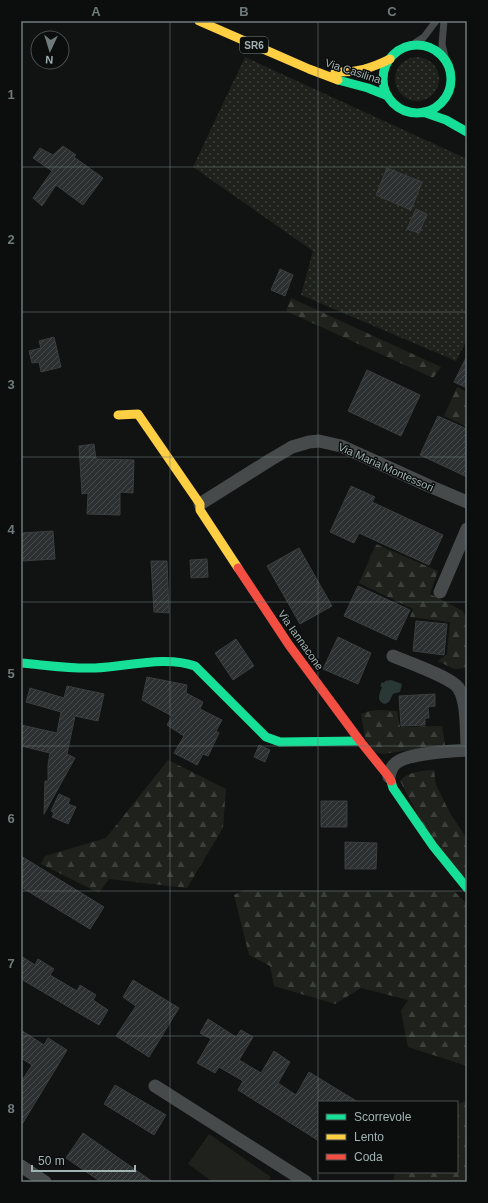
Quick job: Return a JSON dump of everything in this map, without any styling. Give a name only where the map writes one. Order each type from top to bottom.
[{"type":"street","name":"Via Casilina","points":[[199,21],[309,69],[388,96]]},
{"type":"street","points":[[453,100],[450,86],[450,73],[446,61],[440,53],[422,45],[412,45],[396,52],[390,59],[385,68],[383,77],[384,87],[388,96],[395,104],[403,109],[413,112],[423,112],[441,117],[454,123],[467,132]]},
{"type":"street","name":"Via Casilina","points":[[309,69],[348,73],[363,71],[390,59]]},
{"type":"street","points":[[423,112],[432,109],[440,103],[447,96],[450,86]]},
{"type":"street","name":"Via Iannacone","points":[[118,415],[138,414],[200,504],[200,510],[289,645],[360,741],[389,777],[394,788],[433,846],[467,888]]},
{"type":"street","name":"Via Maria Montessori","points":[[200,504],[281,454],[301,444],[319,441],[329,442],[341,446],[467,502]]},
{"type":"street","points":[[440,592],[467,529]]},
{"type":"street","points":[[393,656],[445,678],[459,688],[463,699],[467,744]]},
{"type":"street","points":[[21,663],[94,668],[170,661],[184,662],[195,666],[266,737],[280,742],[360,741]]},
{"type":"street","points":[[389,777],[393,767],[400,760],[413,756],[467,750]]},
{"type":"street","points":[[155,1086],[306,1182]]},
{"type":"street","points":[[21,1166],[45,1182]]},
{"type":"lane","points":[[412,45],[424,37],[436,21]]},
{"type":"lane","points":[[444,21],[442,44],[446,61]]},
{"type":"green space","points":[[245,57],[467,159],[467,340],[456,361],[301,295],[313,251],[193,167]]},
{"type":"green space","points":[[421,57],[426,58],[433,63],[438,70],[438,88],[433,95],[426,100],[413,101],[408,100],[401,95],[396,88],[395,75],[396,70],[401,63],[408,58]]},
{"type":"green space","points":[[291,298],[441,367],[433,378],[286,311]]},
{"type":"green space","points":[[457,387],[467,392],[467,427],[444,416]]},
{"type":"green space","points":[[376,544],[438,571],[430,594],[463,611],[467,621],[467,668],[454,669],[438,661],[447,654],[450,622],[410,617],[413,609],[359,583]]},
{"type":"green space","points":[[369,711],[397,711],[400,727],[442,726],[445,745],[383,754],[374,752],[365,738],[361,714]]},
{"type":"green space","points":[[168,760],[226,789],[223,828],[187,888],[109,879],[99,893],[41,864],[45,856],[106,838]]},
{"type":"green space","points":[[434,770],[436,785],[450,813],[467,839],[467,887],[439,855],[400,781],[411,773]]},
{"type":"green space","points":[[244,890],[454,891],[467,904],[467,1066],[408,1047],[401,1011],[408,1000],[361,988],[335,1004],[274,986],[270,966],[249,955],[234,895]]},
{"type":"green space","points":[[467,1100],[467,1182],[393,1182],[395,1173],[458,1173],[458,1104]]},
{"type":"green space","points":[[209,1134],[271,1177],[267,1182],[213,1182],[188,1164]]},
{"type":"shaded area","points":[[391,680],[402,684],[400,692],[393,694],[389,702],[385,704],[379,699],[382,687],[380,686],[382,682],[384,683],[385,681]]},
{"type":"building","points":[[63,146],[76,155],[74,157],[103,178],[83,205],[56,185],[42,206],[33,198],[52,171],[33,158],[40,148],[53,155]]},
{"type":"building","points":[[387,168],[422,182],[411,210],[376,195]]},
{"type":"building","points":[[416,209],[427,214],[419,233],[407,229]]},
{"type":"building","points":[[280,269],[293,275],[285,296],[271,290]]},
{"type":"building","points":[[54,337],[61,367],[41,372],[39,362],[32,363],[29,351],[41,348],[39,341]]},
{"type":"building","points":[[467,356],[467,388],[454,382]]},
{"type":"building","points":[[367,370],[420,395],[401,436],[348,411]]},
{"type":"building","points":[[438,416],[467,429],[467,477],[420,455]]},
{"type":"building","points":[[94,444],[96,459],[134,460],[133,493],[120,492],[120,515],[87,514],[88,493],[82,494],[79,446]]},
{"type":"building","points":[[351,486],[375,497],[372,502],[443,535],[429,565],[359,533],[354,543],[330,532]]},
{"type":"building","points":[[53,531],[55,559],[21,561],[21,533]]},
{"type":"building","points":[[299,548],[332,606],[300,624],[267,566]]},
{"type":"building","points":[[207,559],[208,577],[191,578],[190,560]]},
{"type":"building","points":[[151,561],[167,561],[169,613],[154,612]]},
{"type":"building","points":[[358,586],[410,610],[396,640],[344,616]]},
{"type":"building","points":[[416,621],[447,624],[444,655],[413,651]]},
{"type":"building","points":[[338,637],[371,653],[358,684],[323,669]]},
{"type":"building","points":[[236,639],[254,666],[233,680],[215,653]]},
{"type":"building","points":[[147,677],[187,685],[186,693],[203,702],[200,709],[222,720],[216,731],[219,733],[208,756],[203,754],[197,765],[174,753],[184,736],[167,725],[172,716],[142,700]]},
{"type":"building","points":[[67,686],[104,694],[98,721],[75,716],[67,754],[75,758],[44,814],[45,781],[48,781],[50,753],[21,746],[21,725],[57,733],[61,712],[26,702],[30,688],[64,698]]},
{"type":"building","points":[[435,694],[435,706],[428,707],[429,718],[425,718],[425,725],[401,726],[399,696]]},
{"type":"building","points":[[259,745],[270,750],[265,762],[254,757]]},
{"type":"building","points":[[59,794],[70,799],[68,804],[76,807],[68,824],[52,817],[54,813],[51,811]]},
{"type":"building","points":[[321,801],[347,801],[347,827],[321,827]]},
{"type":"building","points":[[345,842],[377,843],[376,869],[345,869]]},
{"type":"building","points":[[21,856],[104,907],[90,929],[21,887]]},
{"type":"building","points":[[21,956],[35,965],[38,959],[54,969],[50,975],[77,991],[80,985],[96,995],[93,1000],[108,1010],[99,1025],[21,979]]},
{"type":"building","points":[[133,980],[179,1008],[149,1057],[116,1036],[136,1006],[123,997]]},
{"type":"building","points":[[208,1019],[236,1037],[241,1030],[253,1037],[239,1060],[261,1073],[274,1051],[290,1062],[278,1083],[296,1095],[309,1072],[356,1101],[318,1101],[318,1140],[238,1090],[243,1081],[219,1067],[215,1073],[197,1063],[211,1039],[200,1033]]},
{"type":"building","points":[[21,1030],[44,1045],[48,1038],[67,1050],[21,1126],[21,1082],[32,1065],[21,1058]]},
{"type":"building","points":[[115,1085],[166,1115],[154,1135],[104,1104]]},
{"type":"building","points":[[83,1133],[153,1182],[101,1182],[66,1158]]},
{"type":"traffic: fast","points":[[417,45],[430,48],[441,55],[448,66],[451,79],[448,92],[441,103],[430,110],[417,113],[404,110],[393,103],[386,92],[383,79],[386,66],[393,55],[404,48],[417,45]]},
{"type":"traffic: fast","points":[[338,80],[368,88],[388,96]]},
{"type":"traffic: fast","points":[[423,112],[446,120],[467,132]]},
{"type":"traffic: fast","points":[[21,663],[86,668],[145,662],[183,663],[195,666],[266,737],[280,742],[360,741]]},
{"type":"traffic: fast","points":[[391,781],[393,788],[433,846],[467,888]]},
{"type":"traffic: slow","points":[[199,21],[309,69],[338,80]]},
{"type":"traffic: slow","points":[[335,72],[350,72],[364,69],[390,59]]},
{"type":"traffic: slow","points":[[118,415],[138,414],[200,504],[200,510],[238,568]]},
{"type":"traffic: jam","points":[[238,568],[289,645],[391,781]]}]
